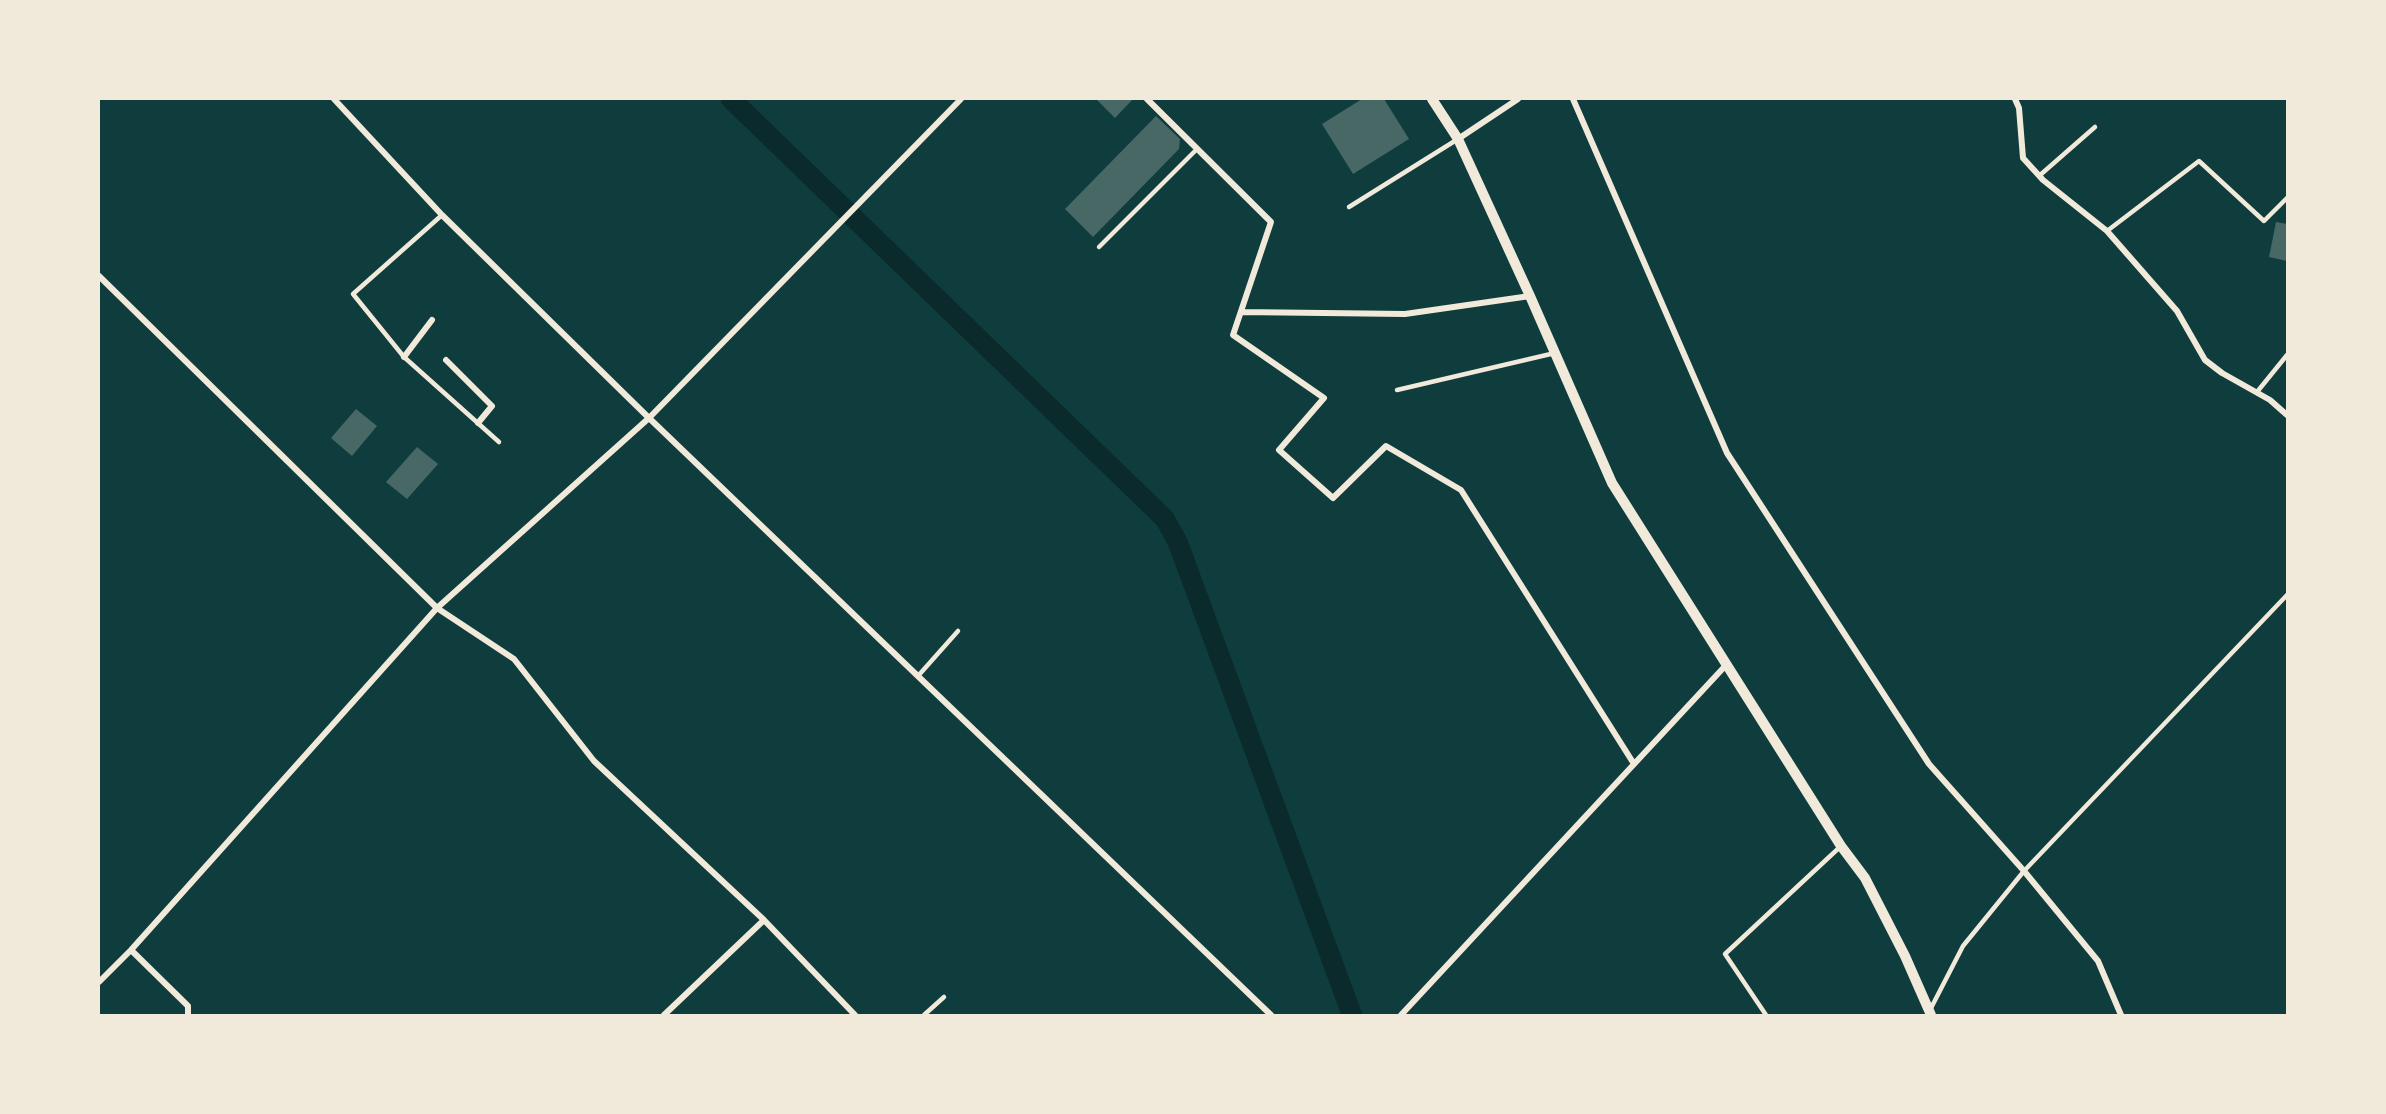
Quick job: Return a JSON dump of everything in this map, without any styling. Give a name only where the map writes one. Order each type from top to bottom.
[{"type":"street","points":[[334,99],[442,215],[649,418],[1271,1015]]},
{"type":"street","points":[[99,982],[131,950],[437,608],[649,418],[962,99]]},
{"type":"street","points":[[1147,99],[1271,222],[1233,335],[1324,398],[1278,450],[1332,498],[1386,446],[1461,490],[1634,764]]},
{"type":"street","points":[[1432,99],[1458,139],[1612,483],[1841,846],[1865,878],[1930,1013]]},
{"type":"street","points":[[1458,139],[1518,99]]},
{"type":"street","points":[[1573,99],[1727,453],[1929,764],[2098,961],[2121,1015]]},
{"type":"street","points":[[2015,99],[2019,108],[2023,158],[2039,176],[2107,231],[2177,311],[2205,360],[2222,374],[2270,400],[2287,415]]},
{"type":"street","points":[[99,276],[437,608],[514,659],[594,761],[764,920],[855,1015]]},
{"type":"street","points":[[1241,312],[1405,314],[1530,296]]},
{"type":"street","points":[[404,357],[432,320]]},
{"type":"street","points":[[446,360],[492,406],[478,423]]},
{"type":"street","points":[[1401,1015],[1727,663]]},
{"type":"street","points":[[664,1015],[764,920]]},
{"type":"street","points":[[131,950],[188,1006],[188,1015]]},
{"type":"lane","points":[[2039,176],[2095,127]]},
{"type":"lane","points":[[1349,207],[1458,139]]},
{"type":"lane","points":[[1099,248],[1197,149]]},
{"type":"lane","points":[[2107,231],[2199,161],[2264,221],[2287,198]]},
{"type":"lane","points":[[442,215],[353,294],[404,357],[499,442]]},
{"type":"lane","points":[[1397,390],[1555,353]]},
{"type":"lane","points":[[2257,392],[2287,355]]},
{"type":"lane","points":[[1930,1013],[1963,946],[2024,872],[2287,595]]},
{"type":"lane","points":[[918,676],[958,632]]},
{"type":"lane","points":[[1766,1015],[1725,954],[1841,846]]},
{"type":"lane","points":[[924,1015],[944,997]]},
{"type":"building","points":[[1096,99],[1133,99],[1115,118]]},
{"type":"building","points":[[1362,99],[1384,99],[1409,139],[1353,174],[1322,124]]},
{"type":"building","points":[[1156,116],[1180,139],[1179,149],[1093,237],[1065,209]]},
{"type":"building","points":[[2276,222],[2287,224],[2287,261],[2269,257]]},
{"type":"building","points":[[356,409],[377,426],[352,456],[331,438]]},
{"type":"building","points":[[417,447],[438,464],[407,499],[386,482]]},
{"type":"waterway","points":[[731,99],[1165,519],[1178,543],[1352,1015]]}]
